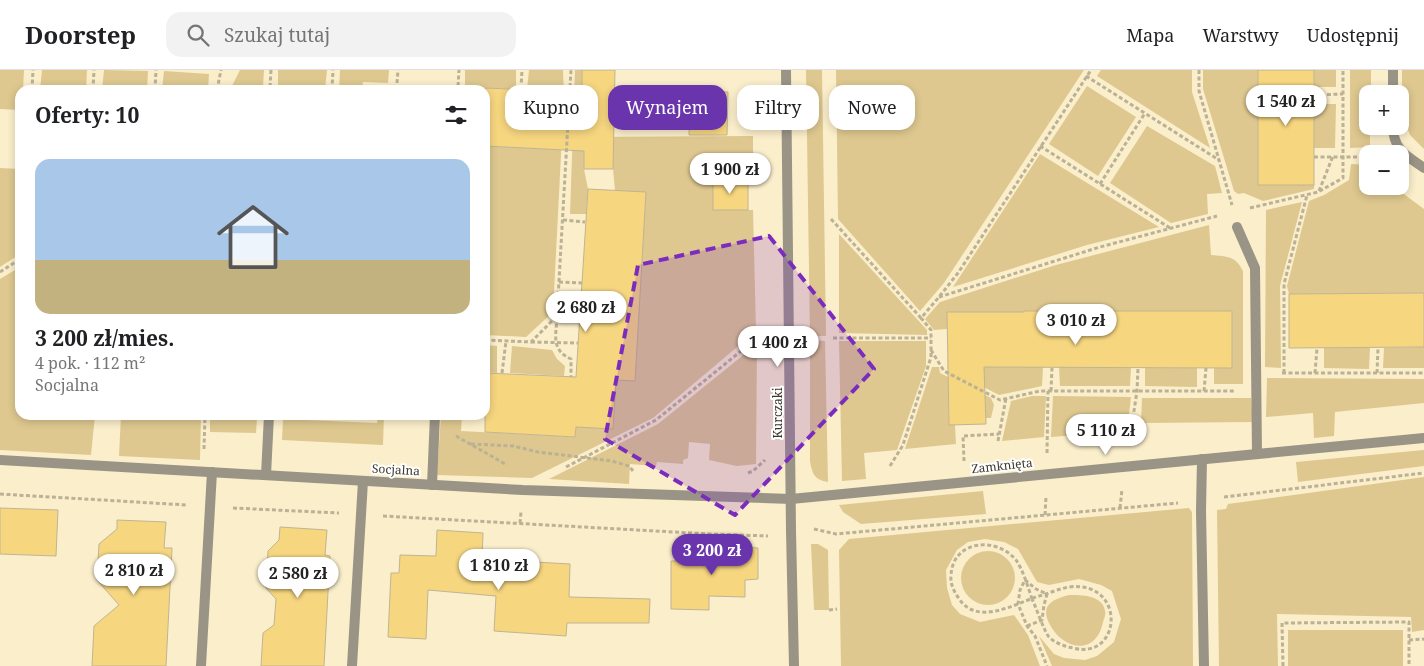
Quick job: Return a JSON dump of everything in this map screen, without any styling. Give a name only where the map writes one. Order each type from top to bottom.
[{"type":"street","name":"Kurczaki","points":[[786,70],[794,666]]},
{"type":"street","points":[[1393,70],[1393,85]]},
{"type":"street","points":[[1394,135],[1395,142],[1404,154],[1424,168]]},
{"type":"street","points":[[1237,227],[1255,268],[1257,454]]},
{"type":"street","points":[[266,475],[269,420]]},
{"type":"street","points":[[432,485],[435,420]]},
{"type":"street","name":"Zamknięta","points":[[791,499],[1424,438]]},
{"type":"street","points":[[1202,459],[1204,666]]},
{"type":"street","name":"Socjalna","points":[[0,460],[522,490],[791,499]]},
{"type":"street","points":[[201,666],[210,506],[208,471]]},
{"type":"street","points":[[352,666],[363,481]]},
{"type":"path","points":[[32,85],[33,70]]},
{"type":"path","points":[[92,85],[94,70]]},
{"type":"path","points":[[155,85],[156,70]]},
{"type":"path","points":[[218,85],[221,70]]},
{"type":"path","points":[[270,85],[271,70]]},
{"type":"path","points":[[332,85],[333,70]]},
{"type":"path","points":[[397,83],[398,70]]},
{"type":"path","points":[[458,85],[459,70]]},
{"type":"path","points":[[521,85],[522,70]]},
{"type":"path","points":[[570,377],[571,359],[562,355],[555,344],[571,70]]},
{"type":"path","points":[[921,318],[940,297],[958,272],[1090,70]]},
{"type":"path","points":[[1199,70],[1199,91],[1220,160],[1237,227]]},
{"type":"path","points":[[940,297],[1100,247],[1234,211],[1318,192],[1343,178],[1343,70]]},
{"type":"path","points":[[1086,76],[1220,160]]},
{"type":"path","points":[[1314,95],[1343,94]]},
{"type":"path","points":[[1100,184],[1145,113]]},
{"type":"path","points":[[1040,146],[1171,228]]},
{"type":"path","points":[[1318,192],[1333,156]]},
{"type":"path","points":[[1314,157],[1359,157]]},
{"type":"path","points":[[1284,373],[1284,284],[1307,195]]},
{"type":"path","points":[[831,219],[931,330],[931,357],[903,445],[890,467]]},
{"type":"path","points":[[563,220],[585,222]]},
{"type":"path","points":[[0,272],[15,262]]},
{"type":"path","points":[[559,282],[582,283]]},
{"type":"path","points":[[530,342],[557,316]]},
{"type":"path","points":[[561,470],[656,420],[746,347],[763,337]]},
{"type":"path","points":[[833,338],[931,338]]},
{"type":"path","points":[[490,340],[578,344]]},
{"type":"path","points":[[502,373],[506,341]]},
{"type":"path","points":[[1315,373],[1317,348]]},
{"type":"path","points":[[1377,373],[1378,348]]},
{"type":"path","points":[[931,350],[944,371],[1000,400],[1040,391],[1256,391]]},
{"type":"path","points":[[1051,391],[1052,368]]},
{"type":"path","points":[[1120,508],[1124,466],[1137,391],[1138,368]]},
{"type":"path","points":[[1204,391],[1206,368]]},
{"type":"path","points":[[1255,373],[1424,373]]},
{"type":"path","points":[[998,441],[1006,398]]},
{"type":"path","points":[[205,420],[208,471]]},
{"type":"path","points":[[434,432],[458,436],[510,467]]},
{"type":"path","points":[[965,482],[963,436],[999,434]]},
{"type":"path","points":[[471,444],[513,446],[538,452],[612,461],[630,466],[634,472]]},
{"type":"path","points":[[0,494],[520,524],[768,536],[814,529],[836,534],[1120,508],[1424,473]]},
{"type":"path","points":[[520,524],[522,490]]},
{"type":"path","points":[[1047,594],[1032,598],[999,610],[975,611],[964,606],[957,596],[951,584],[951,574],[954,563],[966,550],[974,545],[996,546],[1006,550],[1017,561],[1032,598],[1042,620],[1048,636],[1056,643],[1077,650],[1090,649],[1099,644],[1108,634],[1111,620],[1108,604],[1099,594],[1084,588],[1069,587],[1047,594]]},
{"type":"path","points":[[1025,580],[1036,589],[1047,594]]},
{"type":"path","points":[[1025,580],[1020,590],[1018,604],[1027,626],[1035,636],[1047,666]]},
{"type":"path","points":[[1042,620],[1047,594]]},
{"type":"path","points":[[829,610],[837,610]]},
{"type":"path","points":[[1027,626],[1042,620]]},
{"type":"path","points":[[1283,666],[1282,623],[1408,622],[1409,666]]},
{"type":"path","points":[[1409,640],[1424,639]]},
{"type":"highlighted area","points":[[769,236],[874,369],[735,515],[605,439],[638,265]]},
{"type":"shaded area","points":[[0,70],[24,70],[23,85],[15,85],[15,110],[0,109]]},
{"type":"shaded area","points":[[42,70],[87,70],[86,85],[40,85]]},
{"type":"shaded area","points":[[104,70],[148,71],[147,85],[102,85]]},
{"type":"shaded area","points":[[240,70],[264,70],[263,85],[232,85]]},
{"type":"shaded area","points":[[278,70],[327,70],[325,85],[278,85]]},
{"type":"shaded area","points":[[340,70],[389,70],[388,83],[363,82],[363,85],[339,85]]},
{"type":"shaded area","points":[[465,70],[516,70],[516,85],[505,85],[505,89],[490,88],[490,85],[465,85]]},
{"type":"shaded area","points":[[529,70],[563,70],[564,85],[528,85]]},
{"type":"shaded area","points":[[575,70],[582,70],[582,85],[574,85]]},
{"type":"shaded area","points":[[806,70],[822,70],[826,336],[810,336],[807,130],[819,130],[819,85],[806,85]]},
{"type":"shaded area","points":[[836,70],[1084,70],[944,283],[920,311],[838,219],[837,130],[915,130],[915,85],[836,85]]},
{"type":"shaded area","points":[[1101,70],[1192,70],[1192,92],[1210,148],[1097,76]]},
{"type":"shaded area","points":[[1203,70],[1258,70],[1258,185],[1314,185],[1314,189],[1263,201],[1244,193],[1238,194],[1234,191],[1203,89]]},
{"type":"shaded area","points":[[1314,70],[1336,70],[1336,87],[1314,87]]},
{"type":"shaded area","points":[[1350,70],[1371,70],[1371,85],[1359,85],[1359,135],[1370,135],[1370,145],[1359,145],[1359,148],[1350,148]]},
{"type":"shaded area","points":[[1402,70],[1424,70],[1424,149],[1409,132],[1409,85],[1402,85]]},
{"type":"shaded area","points":[[164,71],[209,74],[208,85],[163,85]]},
{"type":"shaded area","points":[[1087,86],[1136,117],[1098,176],[1049,144]]},
{"type":"shaded area","points":[[1314,104],[1336,104],[1335,148],[1314,148]]},
{"type":"shaded area","points":[[1147,126],[1215,166],[1222,193],[1207,194],[1208,214],[1171,223],[1110,183]]},
{"type":"shaded area","points":[[550,130],[562,130],[553,312],[526,337],[490,335],[490,146],[549,149]]},
{"type":"shaded area","points":[[573,130],[583,130],[583,137],[753,136],[753,179],[713,180],[713,210],[753,210],[756,331],[653,418],[532,478],[437,475],[441,420],[462,420],[461,431],[575,437],[615,191],[613,169],[584,141],[584,169],[588,189],[586,214],[570,214]]},
{"type":"shaded area","points":[[1040,154],[1159,227],[1087,245],[953,287]]},
{"type":"shaded area","points":[[1351,164],[1359,164],[1359,195],[1405,195],[1424,209],[1424,293],[1289,294],[1287,286],[1309,201],[1324,195],[1349,180]]},
{"type":"shaded area","points":[[0,168],[15,169],[15,257],[0,267]]},
{"type":"shaded area","points":[[1302,202],[1280,286],[1281,368],[1265,367],[1266,210]]},
{"type":"shaded area","points":[[1209,225],[1211,255],[1234,259],[1243,271],[1243,384],[1214,384],[1214,368],[1232,367],[1232,311],[1025,311],[1024,367],[1043,367],[1042,386],[999,395],[947,368],[948,366],[1014,366],[947,313],[947,329],[934,330],[925,319],[940,302],[1056,265]]},
{"type":"shaded area","points":[[839,234],[927,330],[927,335],[839,333]]},
{"type":"shaded area","points":[[15,270],[15,420],[94,420],[91,455],[0,450],[0,279]]},
{"type":"shaded area","points":[[810,340],[825,341],[828,482],[820,480],[814,475],[810,461]]},
{"type":"shaded area","points":[[839,341],[926,341],[926,366],[897,450],[864,453],[866,479],[842,481]]},
{"type":"shaded area","points":[[757,344],[756,464],[737,466],[709,460],[710,444],[689,442],[688,458],[683,460],[683,464],[657,462],[656,466],[630,464],[629,484],[549,479],[658,424]]},
{"type":"shaded area","points":[[490,345],[497,346],[497,373],[490,372]]},
{"type":"shaded area","points":[[512,346],[552,350],[557,359],[565,366],[564,376],[510,373]]},
{"type":"shaded area","points":[[1424,347],[1424,368],[1383,368],[1384,348]]},
{"type":"shaded area","points":[[1324,348],[1370,348],[1369,369],[1324,368]]},
{"type":"shaded area","points":[[932,367],[939,367],[940,373],[991,398],[994,405],[991,418],[986,418],[985,399],[948,400],[949,424],[955,425],[956,444],[905,449]]},
{"type":"shaded area","points":[[1059,367],[1131,368],[1130,386],[1060,386]]},
{"type":"shaded area","points":[[1145,368],[1197,368],[1197,387],[1145,386]]},
{"type":"shaded area","points":[[1267,378],[1424,379],[1424,403],[1335,412],[1334,436],[1314,438],[1313,413],[1266,417]]},
{"type":"shaded area","points":[[1032,396],[1046,396],[1044,437],[1002,441],[1011,401]]},
{"type":"shaded area","points":[[1053,396],[1131,397],[1127,431],[1051,437]]},
{"type":"shaded area","points":[[1142,398],[1251,398],[1253,422],[1141,423]]},
{"type":"shaded area","points":[[121,420],[201,420],[200,460],[119,456]]},
{"type":"shaded area","points":[[210,420],[257,420],[256,433],[210,432]]},
{"type":"shaded area","points":[[283,420],[377,423],[377,420],[384,420],[383,445],[282,440]]},
{"type":"shaded area","points":[[1424,450],[1424,466],[1298,482],[1296,462]]},
{"type":"shaded area","points":[[1424,477],[1424,630],[1412,632],[1411,617],[1277,614],[1278,666],[1219,666],[1217,510],[1226,509],[1228,504]]},
{"type":"shaded area","points":[[983,491],[986,514],[861,524],[843,512],[839,505]]},
{"type":"shaded area","points":[[1189,508],[1192,512],[1193,666],[1052,666],[1039,636],[1054,654],[1064,658],[1085,660],[1097,656],[1114,642],[1121,619],[1112,591],[1101,585],[1079,579],[1049,585],[1037,582],[1018,549],[1004,542],[985,539],[968,542],[957,550],[946,570],[947,588],[952,605],[960,614],[980,622],[1014,615],[1028,635],[1040,666],[841,666],[839,550],[849,539]]},
{"type":"shaded area","points":[[811,544],[818,544],[828,550],[829,610],[814,610]]},
{"type":"shaded area","points":[[983,551],[993,551],[1003,555],[1011,563],[1015,578],[1011,593],[1003,601],[993,605],[983,605],[973,601],[965,593],[961,583],[961,573],[965,563],[973,555]]},
{"type":"shaded area","points":[[1069,595],[1096,599],[1105,611],[1099,633],[1093,641],[1086,645],[1070,644],[1055,632],[1049,623],[1047,607],[1058,598]]},
{"type":"shaded area","points":[[1288,630],[1403,630],[1403,666],[1288,666]]},
{"type":"building","points":[[582,70],[615,70],[615,85],[608,85],[608,130],[614,130],[613,169],[584,169],[584,151],[490,146],[490,88],[505,89],[505,130],[598,130],[598,85],[582,85]]},
{"type":"building","points":[[1258,70],[1314,70],[1314,185],[1258,185]]},
{"type":"building","points":[[728,92],[727,135],[689,135],[689,130],[727,130]]},
{"type":"building","points":[[713,180],[748,180],[748,210],[713,210]]},
{"type":"building","points":[[588,189],[646,192],[635,381],[616,380],[613,429],[576,427],[575,437],[485,432],[485,420],[490,420],[490,373],[576,377]]},
{"type":"building","points":[[1424,293],[1424,347],[1289,348],[1289,294]]},
{"type":"building","points":[[1232,311],[1232,368],[984,367],[986,424],[949,425],[947,312]]},
{"type":"building","points":[[0,508],[58,510],[56,556],[0,554]]},
{"type":"building","points":[[117,520],[166,522],[164,548],[172,548],[166,666],[92,666],[94,626],[119,605],[97,580],[99,544],[117,529]]},
{"type":"building","points":[[280,527],[327,530],[325,555],[330,556],[324,666],[261,666],[263,633],[274,625],[276,599],[266,588],[268,551],[279,540]]},
{"type":"building","points":[[437,530],[483,533],[482,559],[570,564],[569,597],[650,599],[649,623],[567,623],[566,636],[494,631],[496,596],[428,590],[426,639],[388,637],[391,573],[399,573],[400,555],[436,556]]},
{"type":"building","points":[[695,545],[758,548],[758,579],[745,580],[745,597],[709,596],[709,610],[671,609],[671,561],[694,561]]}]
